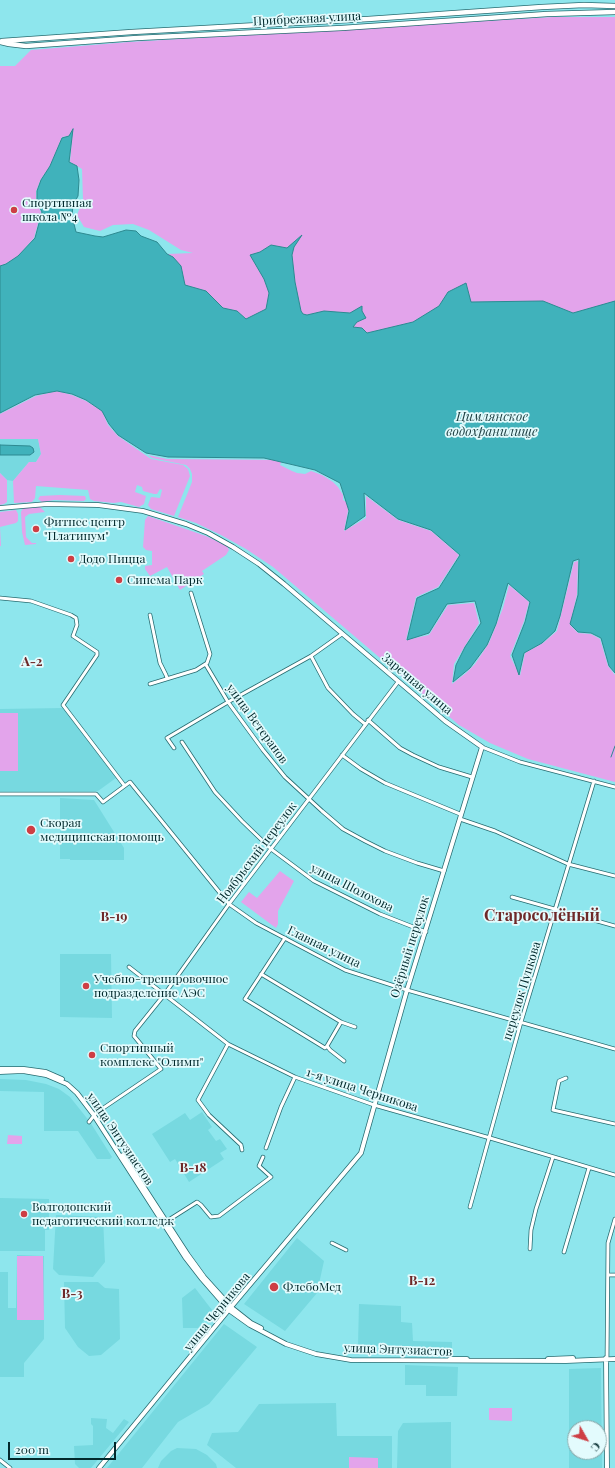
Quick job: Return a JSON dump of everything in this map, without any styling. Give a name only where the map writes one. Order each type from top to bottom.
[{"type":"main road","name":"Прибрежная улица","points":[[0,42],[136,32],[376,19],[542,7],[584,5],[615,6]]},
{"type":"main road","name":"Прибрежная улица","points":[[0,42],[26,46],[137,38],[342,28],[547,14],[615,12]]},
{"type":"street","name":"Заречная улица","points":[[0,508],[47,504],[98,505],[143,511],[186,524],[203,531],[233,547],[259,564],[289,587],[445,721],[482,747],[520,762],[615,787]]},
{"type":"street","points":[[150,684],[196,670],[206,665],[210,654],[191,593]]},
{"type":"street","points":[[0,598],[31,601],[76,618],[78,622],[73,636],[97,652],[97,655],[62,705],[124,785],[103,802],[96,794],[0,794]]},
{"type":"street","points":[[150,615],[160,663],[167,678]]},
{"type":"street","points":[[174,748],[167,738],[311,656],[342,634]]},
{"type":"street","points":[[311,656],[328,688],[353,714],[365,724]]},
{"type":"street","name":"улица Ветеранов","points":[[206,665],[228,702],[285,777],[343,829],[365,841],[404,858],[444,872]]},
{"type":"street","name":"Ноябрьский переулок","points":[[94,1114],[162,1069],[134,1036],[135,1031],[164,995],[229,904],[398,682]]},
{"type":"street","points":[[368,720],[400,748],[439,767],[472,777]]},
{"type":"street","name":"улица Шолохова","points":[[182,742],[215,792],[271,849],[320,884],[380,914],[426,932]]},
{"type":"street","name":"Озёрный переулок","points":[[360,1153],[407,990],[482,747]]},
{"type":"street","points":[[342,754],[361,769],[385,783],[568,864],[615,876]]},
{"type":"street","name":"переулок Пупкова","points":[[470,1207],[521,1022],[594,781]]},
{"type":"street","name":"Главная улица","points":[[124,785],[130,782],[229,904],[256,923],[345,970],[407,990],[615,1049]]},
{"type":"street","points":[[512,897],[615,926]]},
{"type":"street","points":[[285,938],[245,999],[326,1047],[344,1060]]},
{"type":"street","name":"1-я улица Черникова","points":[[129,967],[228,1044],[295,1077],[374,1105],[615,1175]]},
{"type":"street","points":[[261,974],[341,1022],[355,1027]]},
{"type":"street","points":[[326,1047],[341,1022]]},
{"type":"street","points":[[228,1044],[198,1100],[209,1115],[241,1145],[242,1150]]},
{"type":"street","points":[[0,1069],[24,1069],[46,1072],[69,1083],[80,1092],[193,1262],[230,1309]]},
{"type":"street","name":"улица Энтузиастов","points":[[0,1072],[23,1071],[54,1078],[67,1084],[77,1093],[94,1114],[185,1257],[230,1309],[250,1325],[286,1344],[316,1354],[351,1360],[550,1361],[615,1359]]},
{"type":"street","points":[[266,1148],[280,1107],[295,1077]]},
{"type":"street","points":[[566,1078],[559,1081],[553,1110],[615,1124]]},
{"type":"street","points":[[89,1122],[94,1114]]},
{"type":"street","name":"улица Черникова","points":[[101,1468],[230,1309],[360,1153]]},
{"type":"street","points":[[167,1221],[197,1202],[202,1205],[211,1216],[219,1216],[271,1177],[259,1166],[263,1157]]},
{"type":"street","points":[[530,1249],[531,1230],[536,1209],[553,1157]]},
{"type":"street","points":[[564,1252],[589,1168]]},
{"type":"street","points":[[607,1468],[608,1243],[615,1219]]},
{"type":"street","points":[[332,1243],[346,1250]]},
{"type":"street","points":[[608,1275],[615,1275]]},
{"type":"street","name":"улица Черникова","points":[[101,1468],[230,1309]]},
{"type":"street","points":[[0,1460],[10,1468]]},
{"type":"shaded area","points":[[553,17],[615,17],[615,301],[573,313],[543,301],[471,302],[466,284],[448,292],[439,306],[413,322],[367,333],[362,328],[353,327],[357,322],[350,313],[324,311],[307,315],[303,314],[301,311],[295,282],[292,255],[294,247],[300,237],[287,248],[271,245],[260,252],[250,255],[264,279],[269,293],[266,309],[246,319],[237,311],[223,308],[206,291],[185,285],[183,272],[173,257],[167,254],[193,253],[181,250],[149,230],[133,224],[113,225],[100,231],[84,227],[77,215],[83,200],[82,169],[70,162],[73,129],[69,136],[62,137],[50,166],[41,179],[36,191],[36,202],[41,212],[34,238],[18,256],[0,266],[0,66],[15,66],[31,50],[129,42]]},
{"type":"shaded area","points":[[57,391],[86,401],[102,411],[108,425],[118,436],[151,459],[183,465],[188,469],[190,476],[174,516],[151,509],[148,505],[151,497],[160,498],[162,490],[160,489],[157,494],[154,494],[143,491],[142,487],[137,485],[135,492],[146,496],[144,504],[139,507],[121,502],[114,503],[94,501],[90,499],[88,490],[36,486],[35,498],[32,502],[14,503],[13,481],[29,462],[36,462],[41,454],[38,439],[0,439],[0,414],[36,396]]},
{"type":"shaded area","points":[[38,438],[41,454],[36,462],[29,462],[13,481],[7,480],[0,473],[0,439]]},
{"type":"shaded area","points":[[148,455],[167,459],[282,460],[280,465],[292,471],[305,474],[311,471],[322,475],[338,487],[343,495],[343,500],[348,503],[344,531],[366,518],[366,496],[398,520],[431,531],[459,555],[438,587],[416,597],[406,640],[429,635],[448,605],[474,603],[479,623],[454,664],[452,684],[475,664],[489,643],[503,608],[509,585],[529,602],[524,621],[510,656],[520,676],[525,653],[543,643],[557,631],[574,562],[578,561],[577,594],[570,625],[578,633],[591,634],[600,639],[608,666],[615,675],[615,782],[528,759],[490,743],[459,725],[273,567],[221,535],[196,523],[178,517],[192,482],[192,474],[190,469],[186,465],[152,458]]},
{"type":"shaded area","points":[[0,473],[7,480],[7,502],[0,505]]},
{"type":"shaded area","points":[[40,496],[85,496],[86,499],[84,501],[54,500],[42,502],[38,499]]},
{"type":"shaded area","points":[[40,507],[45,512],[29,514],[25,517],[26,537],[32,543],[36,544],[25,545],[22,532],[21,512],[23,508]]},
{"type":"shaded area","points":[[16,510],[18,514],[18,521],[16,523],[0,527],[0,512]]},
{"type":"shaded area","points":[[148,516],[206,536],[227,546],[229,550],[226,555],[202,571],[204,574],[180,590],[167,567],[150,576],[145,569],[145,566],[152,565],[152,551],[146,550],[143,547],[145,520]]},
{"type":"shaded area","points":[[63,708],[116,778],[98,791],[0,791],[0,709]]},
{"type":"shaded area","points":[[0,713],[18,713],[18,771],[0,771]]},
{"type":"shaded area","points":[[60,798],[94,800],[124,848],[124,860],[60,859]]},
{"type":"shaded area","points":[[280,871],[294,881],[278,911],[278,924],[276,928],[241,902],[249,892],[257,898]]},
{"type":"shaded area","name":"Учебно-тренировочное подразделение АЭС","points":[[60,954],[111,954],[112,1018],[60,1017]]},
{"type":"shaded area","points":[[0,1079],[26,1080],[46,1084],[59,1089],[70,1097],[90,1122],[112,1157],[110,1159],[97,1159],[78,1131],[44,1131],[44,1092],[0,1091]]},
{"type":"shaded area","points":[[202,1112],[212,1127],[208,1130],[216,1141],[220,1139],[227,1149],[220,1153],[224,1159],[189,1182],[175,1159],[170,1162],[152,1134],[185,1113],[190,1120]]},
{"type":"shaded area","points":[[8,1135],[22,1136],[22,1144],[7,1144]]},
{"type":"shaded area","name":"Волгодонский педагогический колледж","points":[[0,1198],[49,1199],[49,1230],[45,1230],[45,1251],[0,1251]]},
{"type":"shaded area","points":[[56,1215],[103,1217],[105,1262],[93,1277],[59,1275],[53,1269]]},
{"type":"shaded area","points":[[297,1238],[324,1261],[317,1293],[285,1331],[244,1304]]},
{"type":"shaded area","points":[[17,1255],[44,1256],[44,1339],[24,1363],[24,1377],[0,1377],[0,1272],[8,1272],[8,1308],[16,1308]]},
{"type":"shaded area","points":[[17,1256],[43,1256],[44,1320],[17,1320]]},
{"type":"shaded area","points":[[64,1282],[98,1282],[105,1288],[119,1289],[120,1339],[101,1355],[89,1356],[78,1347],[65,1328]]},
{"type":"shaded area","points":[[195,1288],[212,1310],[198,1328],[183,1328],[182,1298]]},
{"type":"shaded area","points":[[359,1304],[401,1306],[401,1322],[412,1323],[413,1341],[452,1342],[452,1349],[358,1345]]},
{"type":"shaded area","points":[[224,1324],[257,1347],[209,1404],[178,1422],[142,1468],[107,1468]]},
{"type":"shaded area","points":[[405,1365],[458,1367],[457,1396],[426,1396],[426,1385],[405,1385]]},
{"type":"shaded area","points":[[601,1368],[602,1420],[569,1420],[569,1369]]},
{"type":"shaded area","points":[[336,1403],[337,1436],[392,1436],[392,1468],[236,1468],[207,1445],[212,1433],[238,1432],[259,1404]]},
{"type":"shaded area","points":[[489,1408],[512,1408],[512,1421],[489,1420]]},
{"type":"shaded area","points":[[91,1418],[107,1419],[106,1428],[113,1433],[124,1419],[129,1422],[91,1468],[79,1468],[75,1464],[74,1446],[93,1445],[93,1426],[91,1424]]},
{"type":"shaded area","points":[[451,1422],[451,1468],[397,1468],[398,1431],[403,1423]]},
{"type":"shaded area","points":[[177,1448],[196,1449],[207,1455],[216,1464],[217,1468],[158,1468],[161,1461],[171,1451]]},
{"type":"shaded area","points":[[349,1457],[378,1458],[378,1468],[349,1468]]},
{"type":"shaded area","points":[[569,1460],[602,1460],[602,1468],[569,1468]]},
{"type":"water","name":"Цимлянское водохранилище","points":[[73,129],[69,162],[77,166],[79,180],[78,196],[73,205],[72,216],[76,232],[103,237],[126,230],[136,231],[141,236],[157,242],[167,254],[173,257],[181,266],[185,285],[206,291],[223,308],[237,311],[246,319],[266,309],[269,293],[264,279],[250,255],[260,252],[271,245],[287,248],[302,235],[294,247],[292,255],[295,282],[301,311],[303,314],[307,315],[324,311],[350,313],[362,306],[362,311],[366,318],[357,322],[353,327],[362,328],[367,333],[413,322],[439,306],[448,292],[466,283],[471,302],[543,301],[573,313],[615,301],[615,673],[609,666],[601,638],[591,633],[578,632],[570,624],[578,595],[579,559],[573,561],[555,631],[542,643],[524,653],[519,675],[512,655],[525,622],[530,602],[508,583],[496,624],[487,645],[470,668],[453,682],[456,665],[465,647],[481,623],[475,601],[447,604],[429,633],[407,640],[417,598],[439,588],[460,555],[431,530],[398,519],[364,493],[365,516],[345,530],[349,511],[340,483],[315,470],[264,458],[168,457],[146,453],[118,435],[109,424],[102,411],[86,400],[72,394],[57,391],[35,395],[0,413],[0,266],[18,256],[35,238],[42,212],[37,202],[37,191],[62,138],[69,136]]},
{"type":"water","points":[[0,445],[30,446],[33,448],[34,452],[30,455],[0,455]]},
{"type":"waterway","points":[[611,757],[615,746]]},
{"type":"place","name":"Спортивная школа №4","points":[[14,210]]},
{"type":"place","name":"Фитнес центр \"Платинум\"","points":[[36,529]]},
{"type":"place","name":"Додо Пицца","points":[[71,559]]},
{"type":"place","name":"Синема Парк","points":[[119,580]]},
{"type":"place","name":"Скорая медицинская помощь","points":[[31,830]]},
{"type":"place","name":"Учебно-тренировочное подразделение АЭС","points":[[86,986]]},
{"type":"place","name":"Спортивный комплекс \"Олимп\"","points":[[92,1055]]},
{"type":"place","name":"Волгодонский педагогический колледж","points":[[24,1214]]},
{"type":"place","name":"ФлебоМед","points":[[274,1287]]},
{"type":"district","name":"А-2","points":[[32,662]]},
{"type":"district","name":"Староcолёный","points":[[542,916]]},
{"type":"district","name":"В-19","points":[[114,917]]},
{"type":"district","name":"В-18","points":[[193,1168]]},
{"type":"district","name":"В-12","points":[[422,1281]]},
{"type":"district","name":"В-3","points":[[72,1294]]}]
